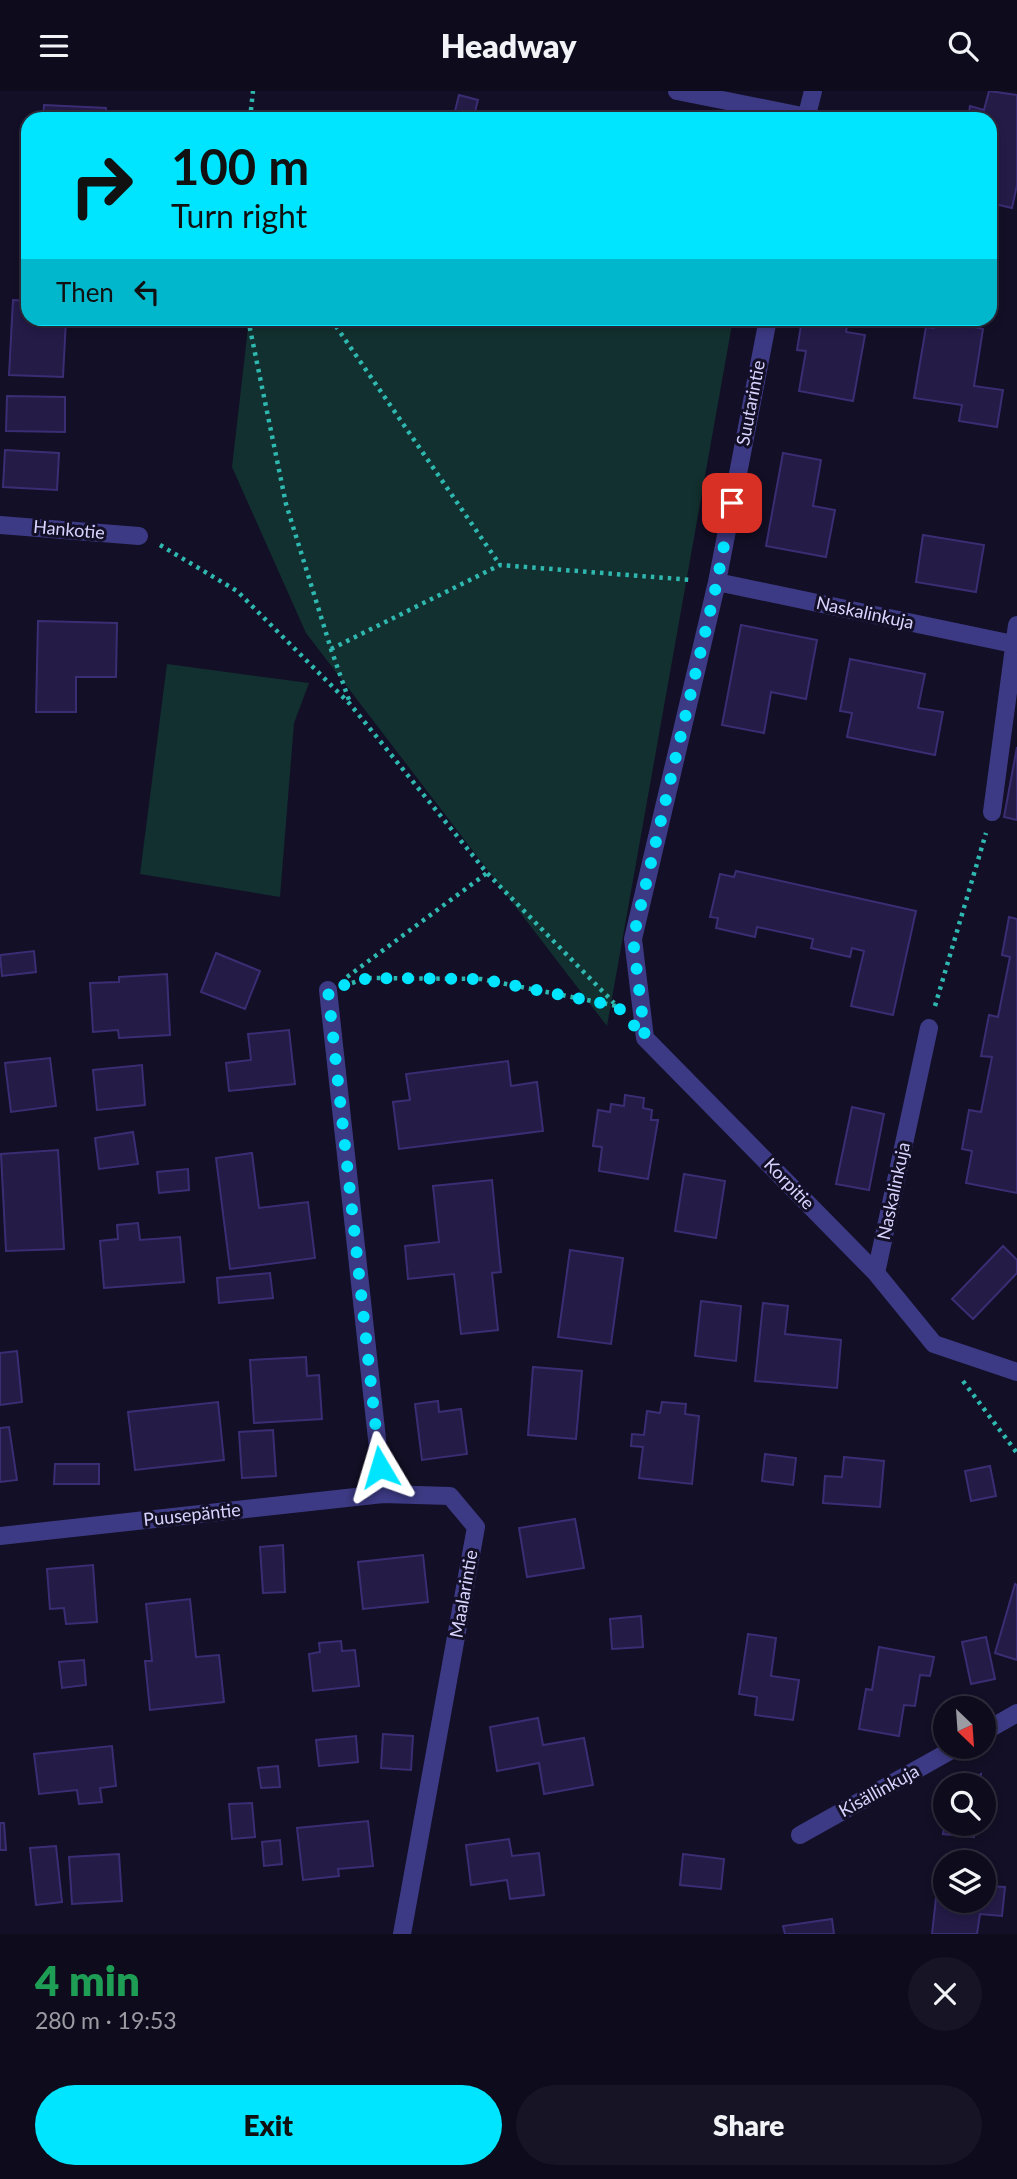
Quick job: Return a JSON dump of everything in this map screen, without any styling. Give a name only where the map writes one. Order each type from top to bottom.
[{"type":"street","points":[[677,91],[778,112]]},
{"type":"street","points":[[808,112],[813,91]]},
{"type":"street","name":"Suutarintie","points":[[645,1038],[633,939],[717,582],[767,326]]},
{"type":"street","name":"Hankotie","points":[[0,525],[139,536]]},
{"type":"street","name":"Naskalinkuja","points":[[717,582],[1013,644]]},
{"type":"street","points":[[992,812],[1017,625]]},
{"type":"street","points":[[328,990],[383,1494]]},
{"type":"street","name":"Naskalinkuja","points":[[876,1273],[929,1028]]},
{"type":"street","name":"Korpitie","points":[[645,1038],[876,1273],[934,1344]]},
{"type":"street","points":[[934,1344],[1017,1372]]},
{"type":"street","name":"Puusepäntie","points":[[0,1536],[383,1494]]},
{"type":"street","name":"Maalarintie","points":[[383,1494],[450,1496],[476,1527],[402,1934]]},
{"type":"street","points":[[996,1725],[1017,1713]]},
{"type":"street","name":"Kisällinkuja","points":[[800,1835],[936,1759]]},
{"type":"path","points":[[251,112],[253,91]]},
{"type":"path","points":[[249,326],[285,504],[350,704]]},
{"type":"path","points":[[336,326],[500,565]]},
{"type":"path","points":[[139,536],[160,545],[237,591],[350,704],[487,873],[645,1038]]},
{"type":"path","points":[[331,649],[500,565],[717,582]]},
{"type":"path","points":[[929,1028],[992,812]]},
{"type":"path","points":[[328,990],[487,873]]},
{"type":"path","points":[[328,990],[368,978],[481,979],[617,1006]]},
{"type":"path","points":[[934,1344],[1017,1453]]},
{"type":"green space","points":[[248,326],[732,326],[607,1026],[306,633],[232,467]]},
{"type":"green space","points":[[167,664],[309,683],[294,723],[280,897],[140,874]]},
{"type":"building","points":[[989,91],[1017,95],[1017,185],[1012,208],[997,205],[997,112],[969,112],[970,106],[984,110]]},
{"type":"building","points":[[459,95],[478,100],[475,112],[455,112]]},
{"type":"building","points":[[44,105],[106,108],[106,112],[44,112]]},
{"type":"building","points":[[13,300],[21,301],[21,326],[66,326],[63,377],[9,375]]},
{"type":"building","points":[[801,326],[847,326],[846,332],[865,335],[853,401],[799,391],[806,351],[797,350]]},
{"type":"building","points":[[974,326],[983,329],[974,386],[1003,390],[997,427],[959,421],[962,405],[914,398],[926,327]]},
{"type":"building","points":[[7,396],[65,397],[65,432],[6,431]]},
{"type":"building","points":[[5,450],[59,453],[57,490],[3,487]]},
{"type":"building","points":[[783,453],[821,460],[813,506],[835,510],[826,557],[766,546]]},
{"type":"building","points":[[923,535],[984,545],[976,592],[916,582]]},
{"type":"building","points":[[38,621],[117,623],[116,677],[76,677],[76,712],[36,712]]},
{"type":"building","points":[[741,625],[817,640],[806,699],[771,692],[764,733],[722,725]]},
{"type":"building","points":[[850,659],[925,674],[918,708],[943,712],[935,755],[847,737],[852,713],[840,711]]},
{"type":"building","points":[[1017,747],[1017,820],[1004,817]]},
{"type":"building","points":[[736,871],[916,911],[893,1015],[851,1006],[864,951],[852,948],[850,957],[811,948],[813,939],[757,927],[755,937],[716,928],[718,918],[710,917],[720,874],[734,877]]},
{"type":"building","points":[[1009,917],[1017,919],[1017,1193],[966,1183],[972,1151],[962,1149],[969,1110],[981,1112],[992,1057],[981,1056],[989,1015],[998,1017],[1010,957],[1002,955]]},
{"type":"building","points":[[34,951],[36,972],[2,976],[0,955]]},
{"type":"building","points":[[216,953],[260,971],[245,1009],[201,992]]},
{"type":"building","points":[[167,974],[170,1035],[119,1038],[118,1030],[93,1032],[90,983],[119,982],[119,977]]},
{"type":"building","points":[[289,1030],[295,1084],[229,1091],[226,1063],[251,1060],[248,1034]]},
{"type":"building","points":[[50,1058],[56,1106],[11,1112],[5,1063]]},
{"type":"building","points":[[508,1061],[511,1086],[537,1082],[543,1131],[399,1149],[393,1102],[410,1100],[406,1074]]},
{"type":"building","points":[[142,1065],[145,1105],[97,1110],[93,1070]]},
{"type":"building","points":[[625,1095],[644,1098],[643,1108],[652,1110],[651,1120],[658,1120],[648,1179],[599,1171],[602,1147],[593,1146],[598,1110],[610,1112],[611,1104],[624,1106]]},
{"type":"building","points":[[852,1107],[884,1114],[869,1190],[836,1184]]},
{"type":"building","points":[[133,1132],[138,1164],[99,1169],[95,1138]]},
{"type":"building","points":[[58,1150],[64,1249],[6,1251],[1,1154]]},
{"type":"building","points":[[252,1153],[259,1208],[308,1202],[315,1258],[230,1269],[216,1158]]},
{"type":"building","points":[[188,1169],[189,1190],[159,1193],[157,1172]]},
{"type":"building","points":[[684,1174],[725,1181],[716,1238],[675,1231]]},
{"type":"building","points":[[492,1180],[501,1272],[492,1273],[498,1330],[461,1334],[454,1274],[408,1279],[405,1246],[439,1242],[433,1186]]},
{"type":"building","points":[[138,1223],[140,1240],[180,1237],[184,1282],[104,1288],[100,1241],[118,1239],[117,1225]]},
{"type":"building","points":[[1003,1246],[1017,1260],[1017,1273],[973,1319],[952,1299]]},
{"type":"building","points":[[570,1250],[623,1258],[611,1344],[558,1337]]},
{"type":"building","points":[[270,1273],[273,1298],[219,1303],[217,1278]]},
{"type":"building","points":[[701,1301],[741,1306],[736,1361],[695,1356]]},
{"type":"building","points":[[763,1303],[788,1306],[785,1334],[841,1340],[837,1388],[755,1381]]},
{"type":"building","points":[[17,1351],[22,1402],[0,1405],[0,1353]]},
{"type":"building","points":[[306,1357],[307,1376],[319,1375],[322,1419],[254,1423],[250,1360]]},
{"type":"building","points":[[533,1367],[582,1371],[576,1439],[528,1435]]},
{"type":"building","points":[[438,1401],[439,1412],[461,1409],[467,1454],[422,1460],[415,1404]]},
{"type":"building","points":[[218,1402],[224,1460],[135,1470],[128,1412]]},
{"type":"building","points":[[662,1402],[686,1404],[685,1414],[699,1416],[692,1484],[639,1478],[643,1447],[631,1446],[632,1434],[644,1435],[647,1411],[660,1413]]},
{"type":"building","points":[[9,1427],[17,1480],[0,1482],[0,1428]]},
{"type":"building","points":[[273,1430],[276,1476],[242,1478],[239,1432]]},
{"type":"building","points":[[765,1454],[796,1458],[793,1485],[762,1481]]},
{"type":"building","points":[[844,1457],[884,1461],[880,1507],[823,1503],[825,1476],[842,1477]]},
{"type":"building","points":[[55,1464],[99,1464],[99,1484],[54,1484]]},
{"type":"building","points":[[990,1466],[996,1496],[971,1501],[965,1471]]},
{"type":"building","points":[[575,1519],[584,1568],[527,1577],[519,1528]]},
{"type":"building","points":[[283,1545],[285,1592],[263,1593],[260,1547]]},
{"type":"building","points":[[423,1555],[428,1602],[363,1609],[358,1562]]},
{"type":"building","points":[[93,1565],[97,1622],[66,1624],[64,1608],[50,1609],[47,1569]]},
{"type":"building","points":[[1015,1584],[1017,1585],[1017,1660],[995,1653]]},
{"type":"building","points":[[190,1599],[196,1657],[219,1655],[224,1702],[150,1710],[145,1661],[152,1661],[146,1604]]},
{"type":"building","points":[[641,1616],[643,1647],[612,1649],[610,1619]]},
{"type":"building","points":[[748,1634],[776,1638],[771,1676],[799,1680],[793,1720],[755,1715],[757,1697],[739,1694]]},
{"type":"building","points":[[986,1637],[995,1679],[971,1684],[962,1642]]},
{"type":"building","points":[[341,1641],[342,1651],[355,1650],[359,1686],[313,1691],[309,1654],[320,1652],[319,1643]]},
{"type":"building","points":[[879,1647],[934,1657],[930,1676],[920,1675],[915,1706],[904,1705],[899,1736],[859,1729],[866,1689],[872,1690]]},
{"type":"building","points":[[84,1660],[86,1685],[62,1688],[59,1662]]},
{"type":"building","points":[[538,1718],[543,1745],[584,1738],[593,1785],[544,1794],[539,1763],[497,1771],[490,1727]]},
{"type":"building","points":[[383,1734],[413,1736],[411,1770],[381,1768]]},
{"type":"building","points":[[356,1736],[358,1762],[319,1766],[316,1740]]},
{"type":"building","points":[[112,1746],[116,1786],[100,1788],[102,1802],[79,1804],[77,1790],[39,1794],[34,1754]]},
{"type":"building","points":[[278,1766],[280,1787],[261,1788],[258,1768]]},
{"type":"building","points":[[252,1803],[255,1837],[232,1839],[229,1804]]},
{"type":"building","points":[[368,1821],[373,1866],[338,1869],[339,1876],[303,1880],[297,1828]]},
{"type":"building","points":[[0,1823],[4,1823],[6,1850],[0,1850]]},
{"type":"building","points":[[509,1839],[512,1856],[539,1853],[544,1895],[510,1899],[507,1880],[471,1885],[466,1845]]},
{"type":"building","points":[[280,1840],[282,1864],[264,1866],[262,1842]]},
{"type":"building","points":[[56,1846],[62,1902],[36,1905],[30,1848]]},
{"type":"building","points":[[119,1854],[122,1901],[72,1904],[69,1857]]},
{"type":"building","points":[[683,1854],[724,1859],[721,1889],[680,1885]]},
{"type":"building","points":[[996,1886],[1005,1887],[1002,1916],[980,1914],[977,1934],[932,1934],[934,1913],[996,1913]]},
{"type":"building","points":[[832,1919],[834,1934],[785,1934],[783,1926]]},
{"type":"route","points":[[380,1467],[328,990],[368,978],[481,979],[617,1006],[645,1038],[633,939],[717,582],[732,503]]}]
